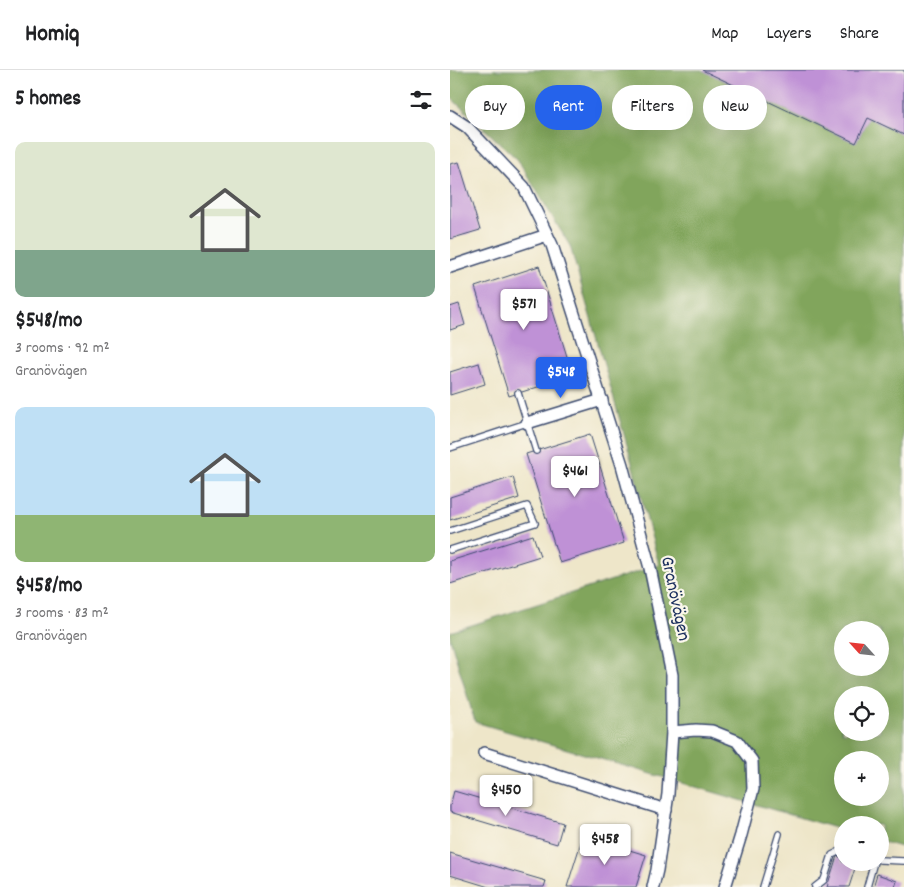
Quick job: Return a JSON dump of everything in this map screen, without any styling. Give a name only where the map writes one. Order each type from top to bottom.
[{"type":"street","name":"Granövägen","points":[[450,116],[467,127],[524,187],[552,245],[622,465],[650,568],[672,675],[672,732],[666,810],[653,887]]},
{"type":"street","points":[[450,268],[547,236]]},
{"type":"street","points":[[527,423],[602,400]]},
{"type":"street","points":[[672,732],[712,731],[737,741],[752,762],[753,789],[725,887]]},
{"type":"street","points":[[484,753],[666,810]]},
{"type":"lane","points":[[518,393],[536,451]]},
{"type":"lane","points":[[450,448],[527,423]]},
{"type":"lane","points":[[450,531],[527,506],[535,523],[450,550]]},
{"type":"lane","points":[[762,887],[779,834]]},
{"type":"lane","points":[[815,887],[824,880],[832,854],[834,853]]},
{"type":"lane","points":[[889,860],[904,861]]},
{"type":"lane","points":[[866,887],[871,871]]},
{"type":"green space","points":[[450,70],[702,70],[734,85],[703,85],[703,130],[767,130],[767,101],[856,143],[868,118],[904,135],[904,848],[889,844],[889,816],[834,816],[834,828],[475,722],[450,638],[450,632],[659,565],[570,246],[518,160],[486,130],[525,130],[525,85],[465,85],[465,111],[450,97]]},
{"type":"building","points":[[702,70],[904,70],[904,135],[868,118],[856,143],[767,101],[767,85],[734,85]]},
{"type":"building","points":[[459,162],[480,230],[450,239],[450,164]]},
{"type":"building","points":[[539,266],[573,376],[509,396],[475,287]]},
{"type":"building","points":[[459,304],[465,325],[450,330],[450,307]]},
{"type":"building","points":[[479,363],[485,384],[450,395],[450,372]]},
{"type":"building","points":[[590,434],[624,543],[560,563],[526,454]]},
{"type":"building","points":[[513,477],[519,498],[450,520],[450,497]]},
{"type":"building","points":[[533,535],[540,556],[450,584],[450,561]]},
{"type":"building","points":[[454,791],[563,823],[557,844],[450,812]]},
{"type":"building","points":[[583,836],[646,855],[636,887],[567,887]]},
{"type":"building","points":[[450,853],[546,881],[544,887],[489,887],[450,875]]},
{"type":"building","points":[[834,865],[834,871],[854,871],[849,887],[827,887]]},
{"type":"building","points":[[877,874],[897,881],[895,887],[873,887]]}]
